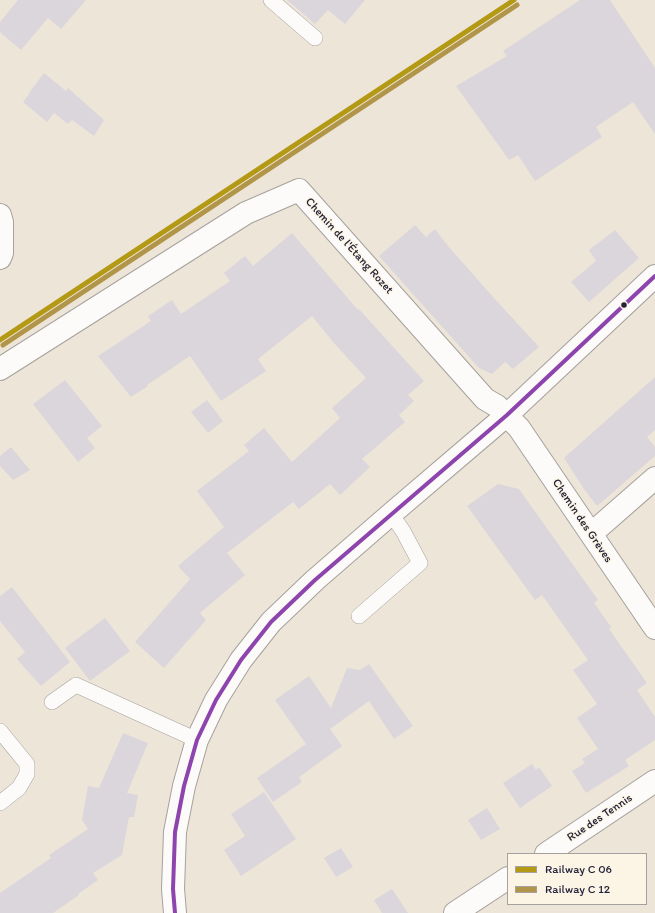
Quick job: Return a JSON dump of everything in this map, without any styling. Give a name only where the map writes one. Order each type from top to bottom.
[{"type":"street","name":"Chemin de l'Étang Rozet","points":[[0,369],[246,213],[299,190],[485,399],[497,406],[507,416]]},
{"type":"street","points":[[0,215],[2,222],[2,253],[0,258]]},
{"type":"street","points":[[175,913],[173,889],[175,832],[184,786],[197,740],[216,700],[241,660],[271,622],[315,580],[507,416],[655,276]]},
{"type":"street","name":"Chemin des Grèves","points":[[507,416],[519,428],[655,628]]},
{"type":"street","points":[[591,534],[655,478]]},
{"type":"street","name":"Rue des Tennis","points":[[547,853],[655,781]]},
{"type":"street","points":[[455,913],[507,879]]},
{"type":"lane","points":[[271,0],[316,38]]},
{"type":"lane","points":[[359,616],[420,563],[403,531],[391,514]]},
{"type":"lane","points":[[52,702],[76,685],[197,740]]},
{"type":"lane","points":[[0,732],[27,764],[27,774],[19,788],[0,803]]},
{"type":"building","points":[[18,0],[86,0],[61,29],[48,18],[21,50],[0,32],[0,22]]},
{"type":"building","points":[[287,0],[365,0],[345,24],[328,10],[315,24]]},
{"type":"building","points":[[580,0],[610,0],[655,68],[655,134],[633,102],[596,127],[602,137],[535,181],[518,155],[509,160],[456,86],[507,56],[503,51]]},
{"type":"building","points":[[44,73],[66,91],[68,88],[104,120],[94,136],[72,120],[68,124],[54,113],[47,122],[23,102]]},
{"type":"building","points":[[415,225],[426,237],[435,229],[448,246],[539,347],[513,369],[505,362],[492,374],[479,368],[379,256]]},
{"type":"building","points":[[615,230],[639,258],[589,302],[571,282],[596,261],[589,250]]},
{"type":"building","points":[[292,233],[358,310],[359,309],[424,381],[408,395],[414,401],[399,415],[405,422],[362,459],[370,467],[340,495],[330,484],[299,509],[293,502],[227,553],[245,575],[200,613],[206,620],[164,668],[135,642],[190,579],[178,566],[224,527],[197,491],[249,451],[244,445],[264,428],[292,462],[340,418],[332,408],[366,378],[333,342],[312,316],[258,359],[266,371],[221,401],[190,356],[131,397],[98,356],[151,321],[148,316],[172,300],[181,314],[230,281],[224,273],[245,256],[253,266]]},
{"type":"building","points":[[655,377],[655,430],[647,437],[655,447],[655,456],[597,506],[564,458]]},
{"type":"building","points":[[65,380],[102,426],[87,438],[95,448],[78,462],[33,404]]},
{"type":"building","points":[[207,400],[223,421],[208,433],[191,412]]},
{"type":"building","points":[[11,447],[30,470],[13,480],[0,466],[0,456]]},
{"type":"building","points":[[498,484],[519,489],[598,600],[594,603],[611,627],[609,629],[647,683],[637,690],[655,717],[655,740],[625,760],[629,766],[586,793],[572,771],[585,763],[582,759],[598,749],[577,718],[597,704],[573,670],[588,660],[542,595],[535,600],[467,506]]},
{"type":"building","points":[[12,587],[70,662],[41,686],[17,659],[25,652],[0,621],[0,596]]},
{"type":"building","points":[[105,618],[130,651],[90,681],[65,648]]},
{"type":"building","points":[[369,664],[413,726],[394,739],[369,701],[330,729],[342,746],[299,777],[302,782],[273,802],[257,778],[306,744],[275,700],[309,676],[331,708],[347,668],[360,670]]},
{"type":"building","points":[[123,733],[148,743],[127,793],[138,795],[134,817],[129,817],[122,855],[93,873],[98,880],[53,913],[0,913],[0,893],[51,858],[49,855],[88,829],[82,820],[88,786],[99,788]]},
{"type":"building","points":[[532,764],[536,770],[539,767],[552,786],[520,808],[503,783]]},
{"type":"building","points":[[264,792],[296,839],[241,876],[224,850],[245,836],[231,814]]},
{"type":"building","points":[[487,808],[500,829],[481,840],[468,820]]},
{"type":"building","points":[[341,848],[353,867],[336,877],[324,858]]},
{"type":"building","points":[[392,889],[408,913],[382,913],[374,900]]},
{"type":"transit line","points":[[0,340],[514,0]]},
{"type":"transit line","points":[[3,345],[517,5]]},
{"type":"transit line","points":[[175,913],[173,889],[175,832],[184,786],[197,740],[216,700],[241,660],[271,622],[315,580],[507,415],[655,276]]}]
